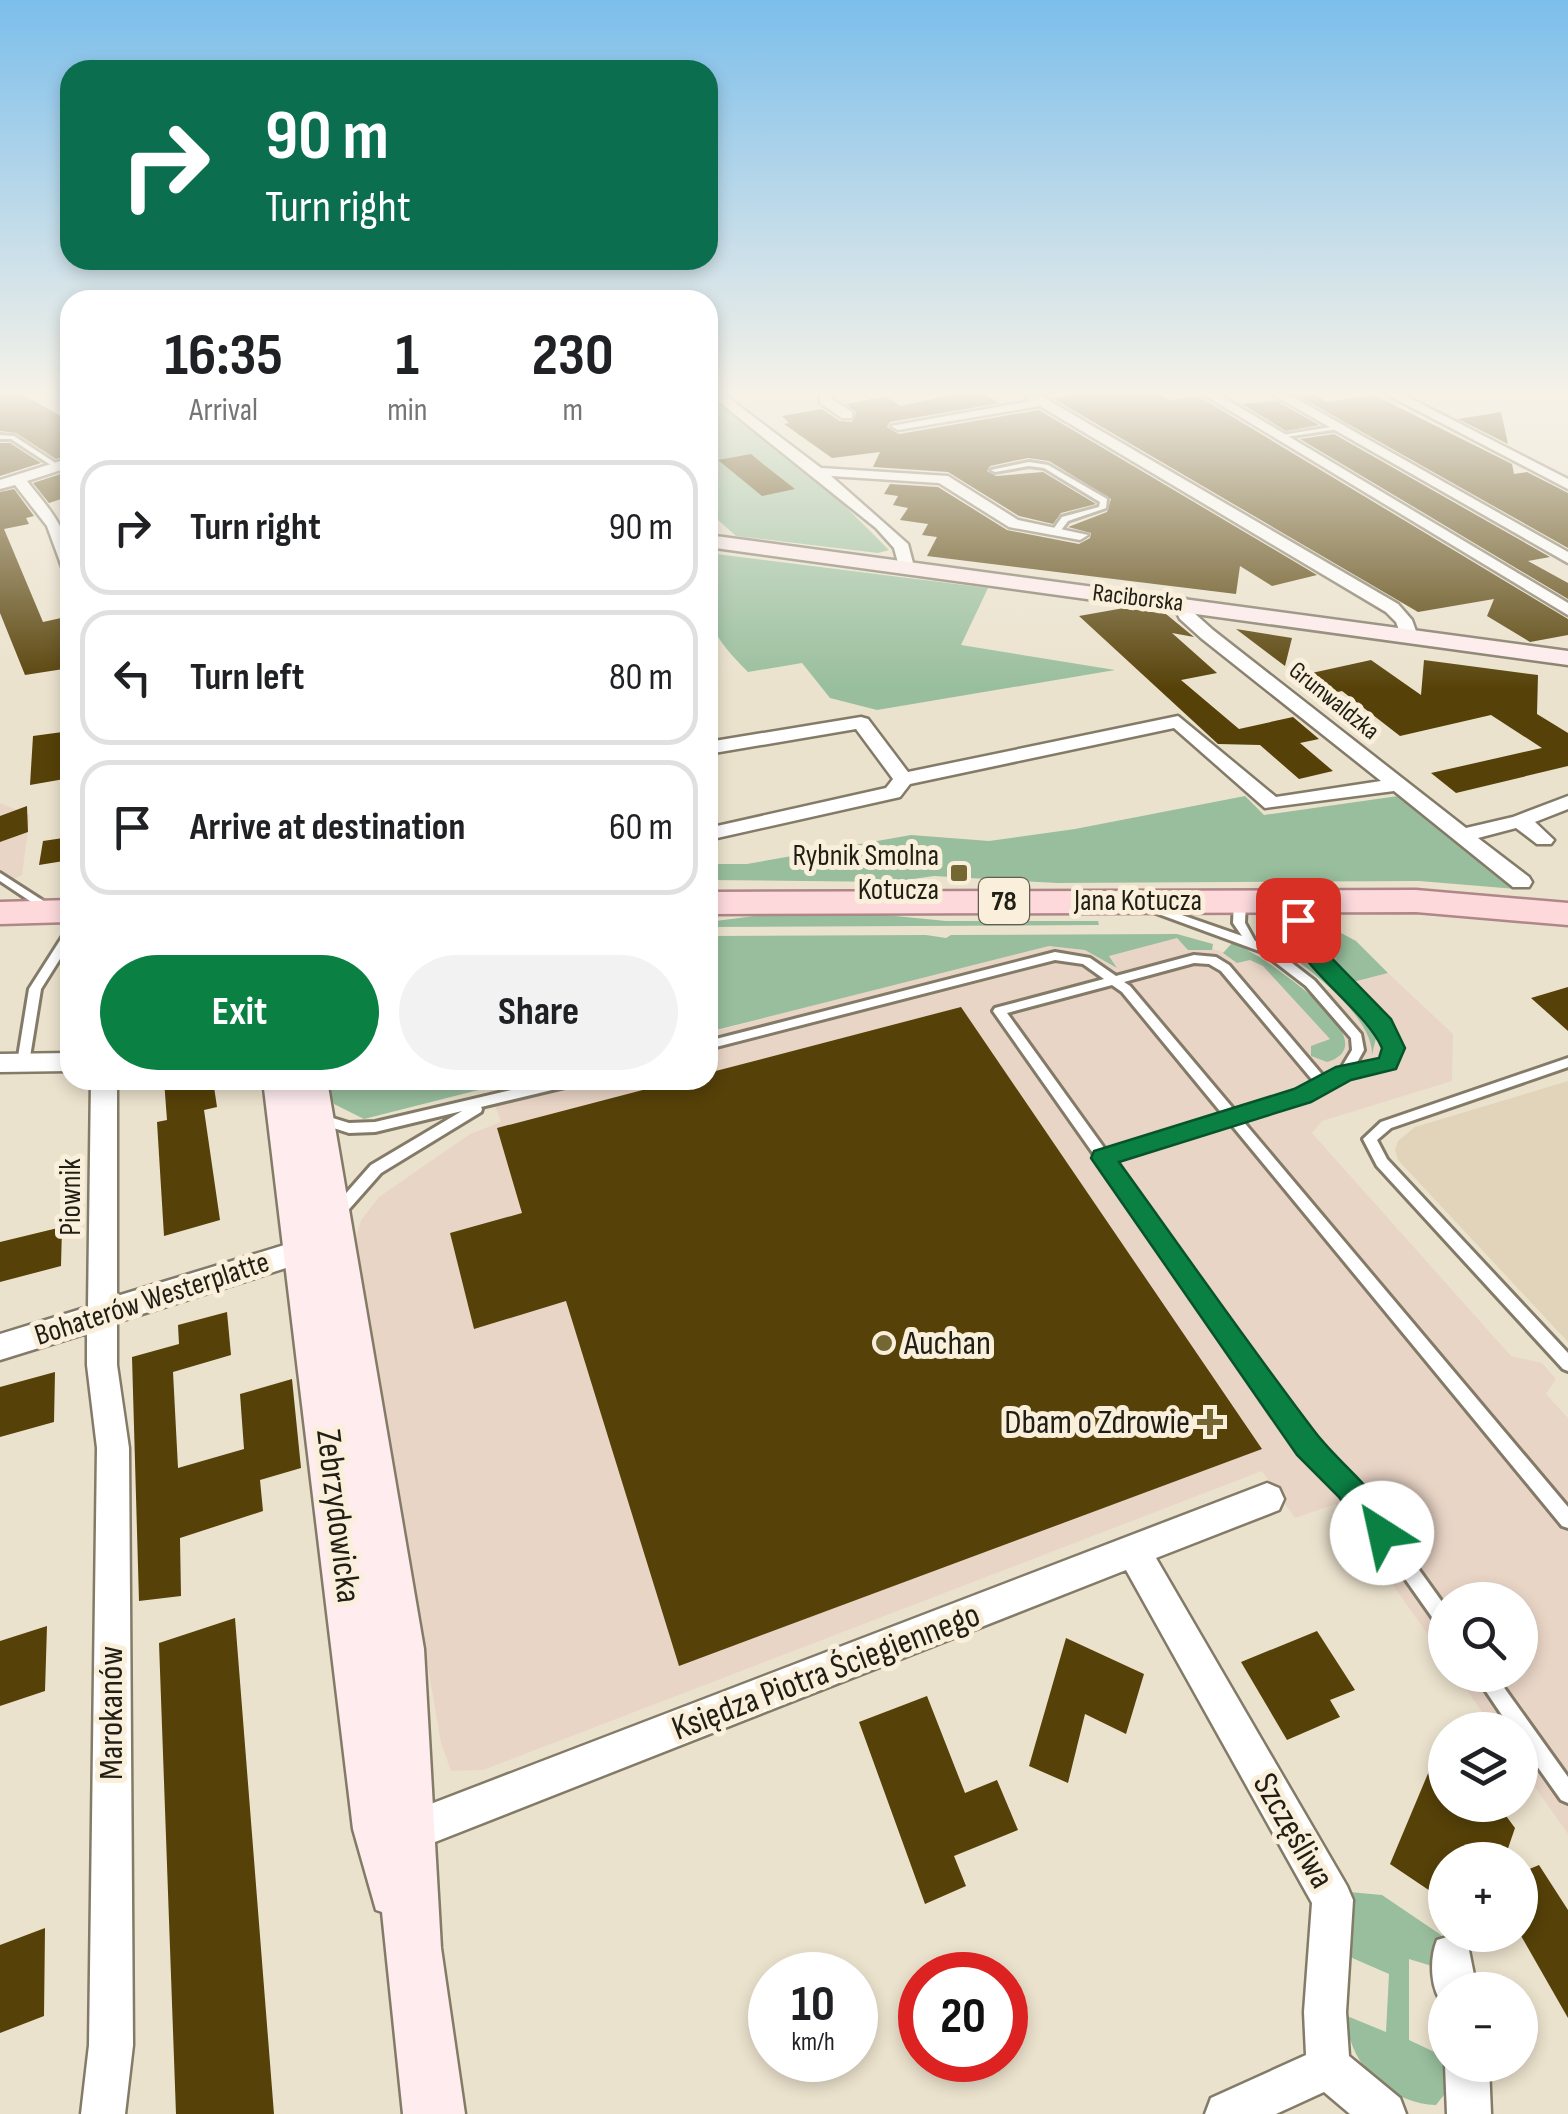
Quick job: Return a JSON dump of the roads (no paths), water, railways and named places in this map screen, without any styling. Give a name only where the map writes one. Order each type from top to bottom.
[{"type":"main road","name":"Jana Kotucza","points":[[718,903],[1454,902],[1568,914]]},
{"type":"main road","points":[[0,913],[60,919]]},
{"type":"street","points":[[28,492],[54,525],[60,541]]},
{"type":"street","points":[[841,492],[892,536],[905,554],[906,567]]},
{"type":"street","points":[[963,492],[1014,524],[1080,534]]},
{"type":"street","points":[[1194,492],[1392,608],[1404,620],[1408,634]]},
{"type":"street","points":[[1372,492],[1568,610]]},
{"type":"street","points":[[1453,492],[1568,558]]},
{"type":"street","name":"Raciborska","points":[[718,542],[1568,658]]},
{"type":"street","name":"Grunwaldzka","points":[[1180,603],[1186,615],[1207,634],[1521,882]]},
{"type":"street","points":[[718,832],[893,793],[903,779],[1178,722],[1272,804],[1396,785]]},
{"type":"street","points":[[718,746],[861,723],[903,779]]},
{"type":"street","points":[[1460,836],[1520,821],[1568,802]]},
{"type":"street","points":[[1520,821],[1544,840]]},
{"type":"street","points":[[11,1063],[60,1062]]},
{"type":"street","name":"Piownik","points":[[104,1090],[104,1313]]},
{"type":"street","name":"Zebrzydowicka","points":[[284,1090],[359,1437],[396,1838],[434,2114]]},
{"type":"street","name":"Zebrzydowicka","points":[[312,1098],[318,1237]]},
{"type":"street","name":"Bohaterów Westerplatte","points":[[0,1347],[318,1237]]},
{"type":"street","name":"Marokanów","points":[[103,2114],[110,2045],[113,1448],[102,1365],[104,1313]]},
{"type":"street","name":"Księdza Piotra Ściegiennego","points":[[396,1838],[1267,1499]]},
{"type":"street","name":"Szczęśliwa","points":[[1134,1552],[1333,1900],[1326,2012],[1328,2068]]},
{"type":"street","points":[[1226,2114],[1328,2068],[1384,2114]]},
{"type":"street","points":[[1467,2082],[1469,2114]]},
{"type":"lane","points":[[1056,531],[1064,519],[1102,508],[1104,501],[1089,492]]},
{"type":"lane","points":[[0,876],[60,916]]},
{"type":"lane","points":[[1132,901],[1259,946]]},
{"type":"lane","points":[[1240,901],[1240,927],[1259,946],[1302,976],[1353,1028],[1359,1048],[1344,1073]]},
{"type":"lane","points":[[1103,1158],[1302,1096],[1344,1073],[1382,1068],[1392,1059],[1394,1048],[1383,1025],[1312,951],[1298,931],[1300,918],[1321,901]]},
{"type":"lane","points":[[11,1063],[60,929]]},
{"type":"lane","points":[[718,1043],[1055,956],[1086,960],[1126,990],[1568,1520]]},
{"type":"lane","points":[[1323,1084],[1216,962],[1198,958],[999,1011],[1300,1435],[1350,1487],[1428,1597]]},
{"type":"lane","points":[[1568,1062],[1386,1124],[1370,1138],[1382,1162],[1568,1364]]},
{"type":"lane","points":[[312,1098],[361,1129],[535,1090]]},
{"type":"lane","points":[[318,1237],[376,1169],[434,1132],[494,1101]]},
{"type":"lane","points":[[1496,1692],[1568,1793]]},
{"type":"place","name":"Rybnik Smolna Kotucza","points":[[959,873]]},
{"type":"place","name":"Auchan","points":[[884,1343]]},
{"type":"place","name":"Dbam o Zdrowie","points":[[1210,1422]]}]
